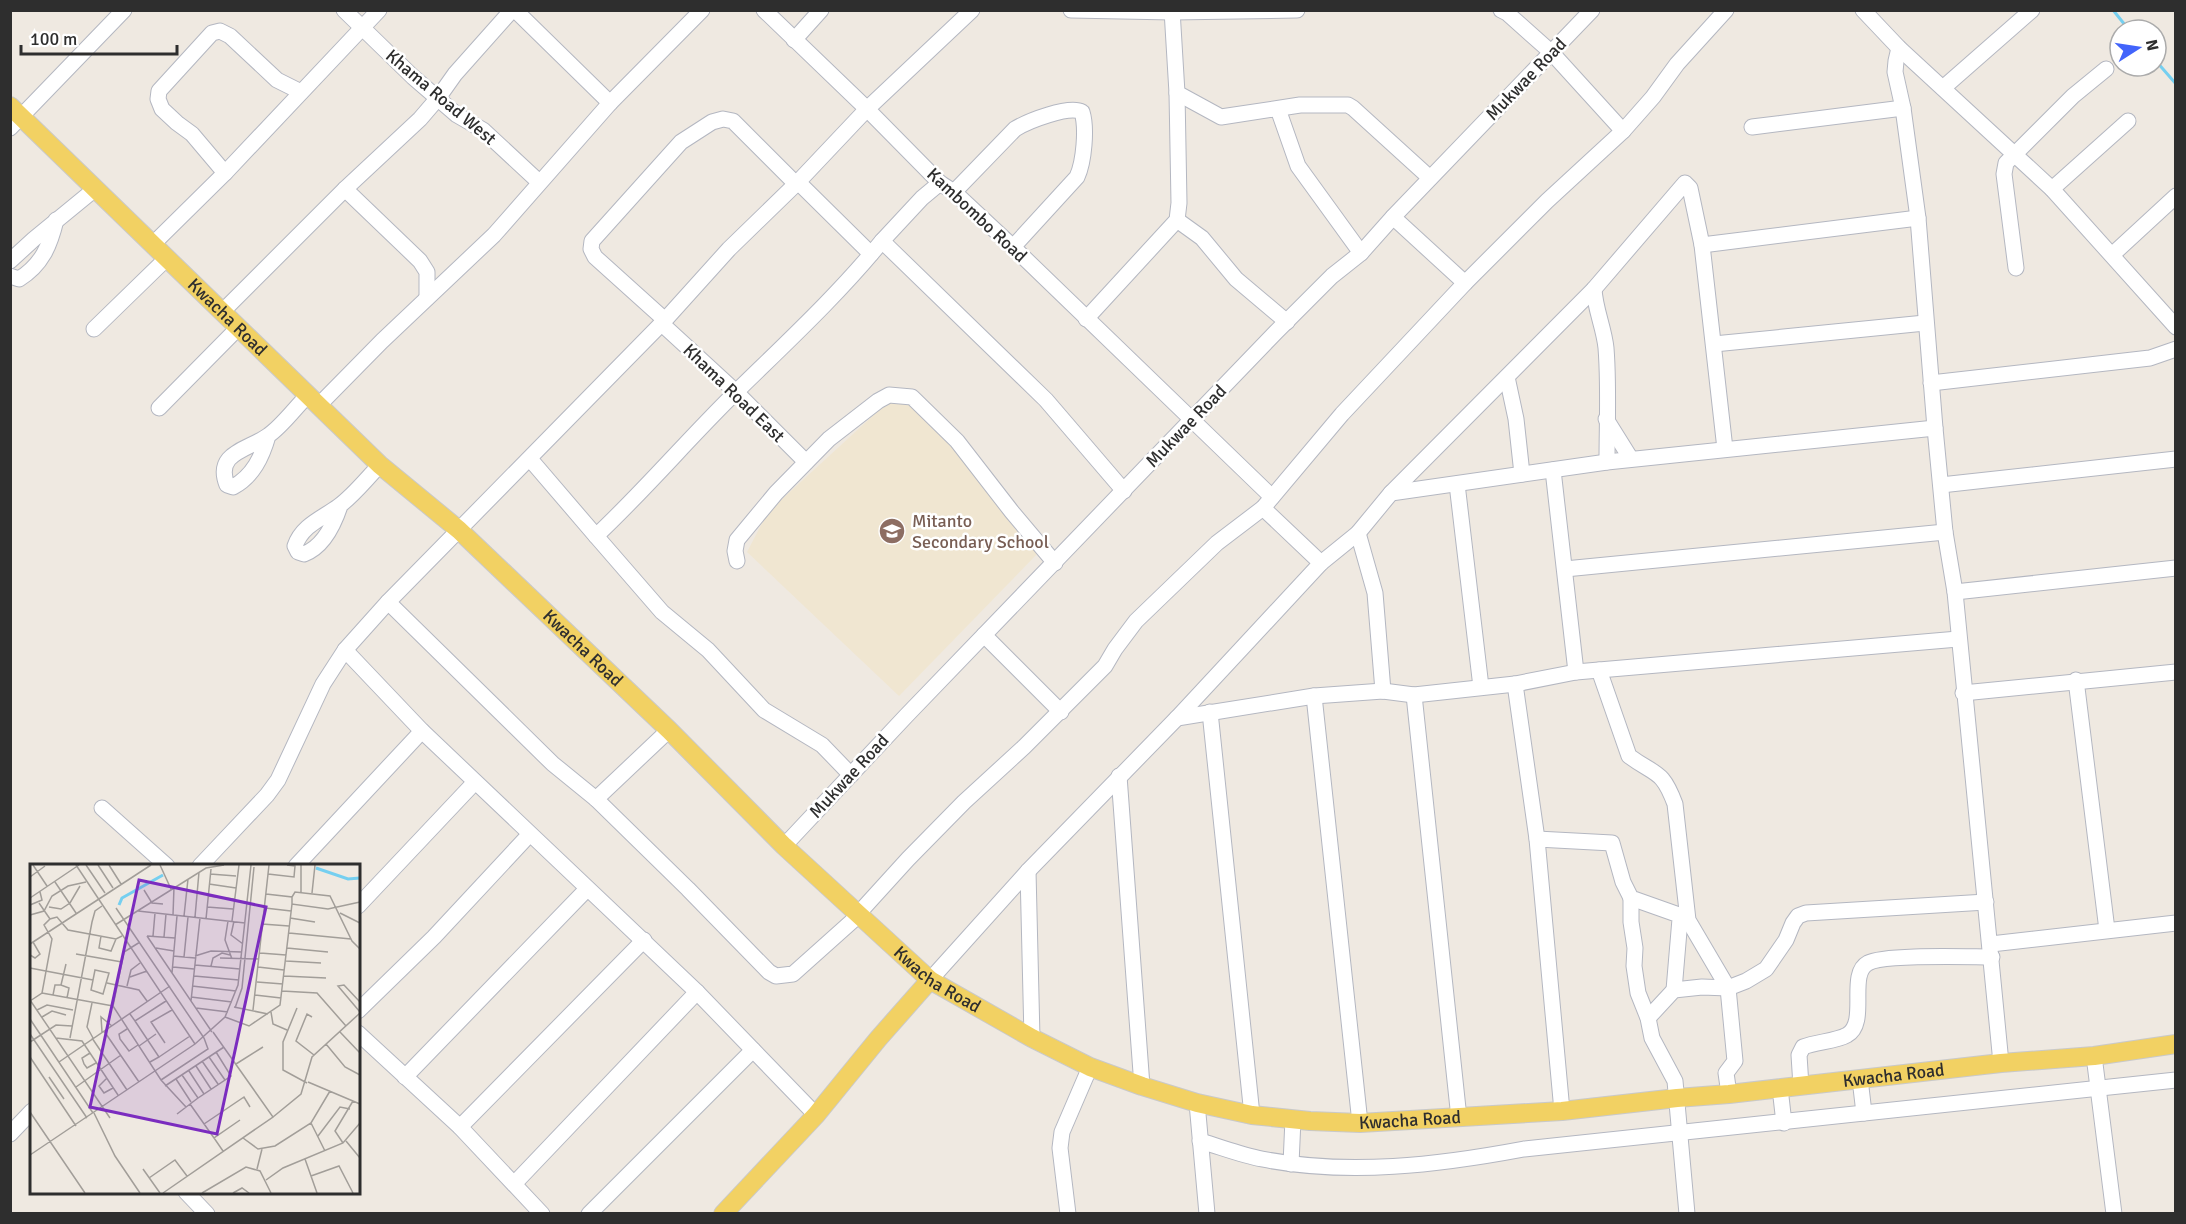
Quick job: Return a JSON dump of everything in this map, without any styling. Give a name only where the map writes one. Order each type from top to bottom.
[{"type":"main road","name":"Kwacha Road","points":[[14,117],[95,189],[380,465],[459,530],[669,730],[784,846],[930,980],[1032,1038],[1090,1067],[1197,1103],[1252,1115],[1360,1123],[1562,1111],[2001,1063],[2094,1056],[2175,1044]]},
{"type":"main road","points":[[723,1214],[816,1115],[930,980]]},
{"type":"street","points":[[14,117],[124,10]]},
{"type":"street","name":"Khama Road West","points":[[344,10],[412,77],[457,115],[483,130],[539,182]]},
{"type":"street","points":[[152,245],[225,173],[379,10]]},
{"type":"street","points":[[222,312],[345,189],[412,127],[438,98],[455,74],[514,10],[610,103]]},
{"type":"street","points":[[268,436],[313,400],[428,298],[494,235],[610,103],[702,10]]},
{"type":"street","name":"Kambombo Road","points":[[764,10],[940,183],[954,192],[1013,247],[1192,419],[1321,563]]},
{"type":"street","points":[[794,40],[821,10]]},
{"type":"street","points":[[202,864],[267,795],[278,780],[323,684],[345,650],[388,602],[664,322],[729,249],[797,183],[867,109],[972,10]]},
{"type":"street","points":[[1071,10],[1297,10]]},
{"type":"street","points":[[1501,10],[1552,53],[1623,131]]},
{"type":"street","name":"Mukwae Road","points":[[784,846],[1192,419],[1332,276],[1361,253],[1592,10]]},
{"type":"street","points":[[388,602],[530,743],[596,799],[776,976],[793,974],[859,915],[908,859],[963,802],[1061,712],[1105,666],[1136,621],[1217,543],[1267,502],[1342,414],[1466,283],[1547,201],[1623,131],[1653,98],[1677,64],[1726,10]]},
{"type":"street","points":[[1863,10],[1899,48],[2052,189],[2173,320]]},
{"type":"street","points":[[1943,88],[2032,10]]},
{"type":"street","points":[[1086,319],[1177,220],[1179,203],[1177,93],[1172,11]]},
{"type":"street","points":[[225,173],[192,134],[162,109],[158,99],[159,91],[212,33],[220,31],[230,36],[277,80],[301,92]]},
{"type":"street","points":[[1899,48],[1895,72],[1903,108],[1918,218],[1925,322],[1945,532],[1955,592],[1963,693],[1992,950],[2001,1063]]},
{"type":"street","points":[[2016,268],[2004,174],[2006,163],[2073,96],[2106,69]]},
{"type":"street","points":[[1177,93],[1221,117],[1300,105],[1348,105],[1430,178]]},
{"type":"street","points":[[1752,127],[1903,108]]},
{"type":"street","points":[[1278,109],[1298,166],[1361,253]]},
{"type":"street","points":[[954,192],[1015,129],[1025,123],[1068,110],[1082,112],[1084,118],[1083,143],[1081,168],[1077,177],[1013,247]]},
{"type":"street","name":"Khama Road East","points":[[797,183],[733,121],[723,119],[712,122],[681,142],[592,242],[591,249],[595,257],[806,462]]},
{"type":"street","points":[[2052,189],[2128,121]]},
{"type":"street","points":[[797,183],[871,254]]},
{"type":"street","points":[[596,536],[632,503],[736,392],[819,310],[922,198],[940,183]]},
{"type":"street","points":[[930,980],[1028,871],[1177,718],[1321,563],[1358,533],[1391,493],[1594,289],[1684,183],[1690,188],[1702,245],[1725,449]]},
{"type":"street","points":[[10,261],[95,189]]},
{"type":"street","points":[[345,189],[420,261],[427,272],[428,298]]},
{"type":"street","points":[[2112,255],[2175,196]]},
{"type":"street","points":[[1393,217],[1466,283]]},
{"type":"street","points":[[1702,245],[1918,218]]},
{"type":"street","points":[[10,276],[13,279],[20,279],[35,266],[49,248],[57,220]]},
{"type":"street","points":[[1177,220],[1202,237],[1236,279],[1287,322]]},
{"type":"street","points":[[882,241],[1046,400],[1124,491]]},
{"type":"street","points":[[94,329],[166,259]]},
{"type":"street","points":[[1594,289],[1594,302],[1606,349],[1607,462]]},
{"type":"street","points":[[1714,344],[1925,322]]},
{"type":"street","points":[[159,408],[238,328]]},
{"type":"street","points":[[1931,384],[2150,358],[2175,349]]},
{"type":"street","points":[[1507,377],[1516,419],[1522,474]]},
{"type":"street","points":[[737,561],[735,551],[737,540],[758,513],[829,439],[889,395],[912,397],[957,441],[1055,563]]},
{"type":"street","points":[[1606,419],[1631,459]]},
{"type":"street","points":[[1391,493],[1631,459],[1935,428]]},
{"type":"street","points":[[530,459],[630,578],[662,612],[708,650],[764,710],[822,745],[850,775]]},
{"type":"street","points":[[1941,485],[2175,459]]},
{"type":"street","points":[[340,506],[380,465]]},
{"type":"street","points":[[1553,470],[1576,672]]},
{"type":"street","points":[[1457,484],[1481,687]]},
{"type":"street","points":[[1565,569],[1945,532]]},
{"type":"street","points":[[1358,533],[1375,593],[1383,691]]},
{"type":"street","points":[[1955,592],[2175,568]]},
{"type":"street","points":[[984,635],[1061,712]]},
{"type":"street","points":[[1177,718],[1314,696],[1383,691],[1414,695],[1515,684],[1576,672],[1958,639]]},
{"type":"street","points":[[345,650],[422,732],[698,992],[816,1115]]},
{"type":"street","points":[[1599,670],[1629,756],[1657,772],[1668,787],[1675,804],[1684,920],[1674,990],[1648,1018]]},
{"type":"street","points":[[1963,693],[2175,672]]},
{"type":"street","points":[[2076,680],[2107,930]]},
{"type":"street","points":[[1515,684],[1537,839],[1562,1111]]},
{"type":"street","points":[[1414,695],[1459,1118]]},
{"type":"street","points":[[1314,696],[1360,1123]]},
{"type":"street","points":[[1210,712],[1252,1115]]},
{"type":"street","points":[[596,799],[669,730]]},
{"type":"street","points":[[298,864],[422,732]]},
{"type":"street","points":[[1119,776],[1142,1086]]},
{"type":"street","points":[[360,904],[476,782]]},
{"type":"street","points":[[102,808],[165,864]]},
{"type":"street","points":[[360,1009],[434,937],[529,835]]},
{"type":"street","points":[[1537,839],[1612,843],[1615,847],[1623,882],[1631,898],[1634,966],[1638,993],[1648,1018],[1652,1038],[1674,1077],[1687,1214]]},
{"type":"street","points":[[1028,871],[1032,1038]]},
{"type":"street","points":[[405,1077],[587,889]]},
{"type":"street","points":[[1631,898],[1679,915],[1728,988],[1735,1061],[1726,1073],[1730,1094]]},
{"type":"street","points":[[1674,990],[1702,987],[1728,988],[1746,981],[1766,969],[1786,940],[1792,922],[1806,913],[1986,902]]},
{"type":"street","points":[[1801,1086],[1799,1055],[1803,1047],[1848,1035],[1853,1029],[1857,1017],[1859,972],[1867,963],[1888,958],[1992,950],[2107,930],[2175,922]]},
{"type":"street","points":[[460,1127],[644,940]]},
{"type":"street","points":[[514,1184],[698,992]]},
{"type":"street","points":[[360,1035],[460,1127],[542,1214]]},
{"type":"street","points":[[589,1214],[753,1050]]},
{"type":"street","points":[[2094,1056],[2114,1214]]},
{"type":"street","points":[[1068,1214],[1060,1148],[1062,1132],[1090,1067]]},
{"type":"street","points":[[1860,1079],[1864,1113]]},
{"type":"street","points":[[1200,1141],[1261,1159],[1291,1164],[1346,1167],[1399,1166],[1487,1156],[1524,1149],[2175,1080]]},
{"type":"street","points":[[1780,1088],[1784,1123]]},
{"type":"street","points":[[1197,1103],[1207,1214]]},
{"type":"street","points":[[10,1134],[30,1113]]},
{"type":"street","points":[[1291,1164],[1293,1119]]},
{"type":"street","points":[[188,1194],[207,1214]]},
{"type":"shaded area","name":"Mitanto Secondary School","points":[[889,401],[907,402],[921,409],[1041,550],[899,696],[747,552],[768,512]]},
{"type":"waterway","points":[[2113,10],[2119,18]]},
{"type":"waterway","points":[[2168,75],[2176,84]]},
{"type":"place","name":"Mitanto Secondary School","points":[[892,531]]}]
